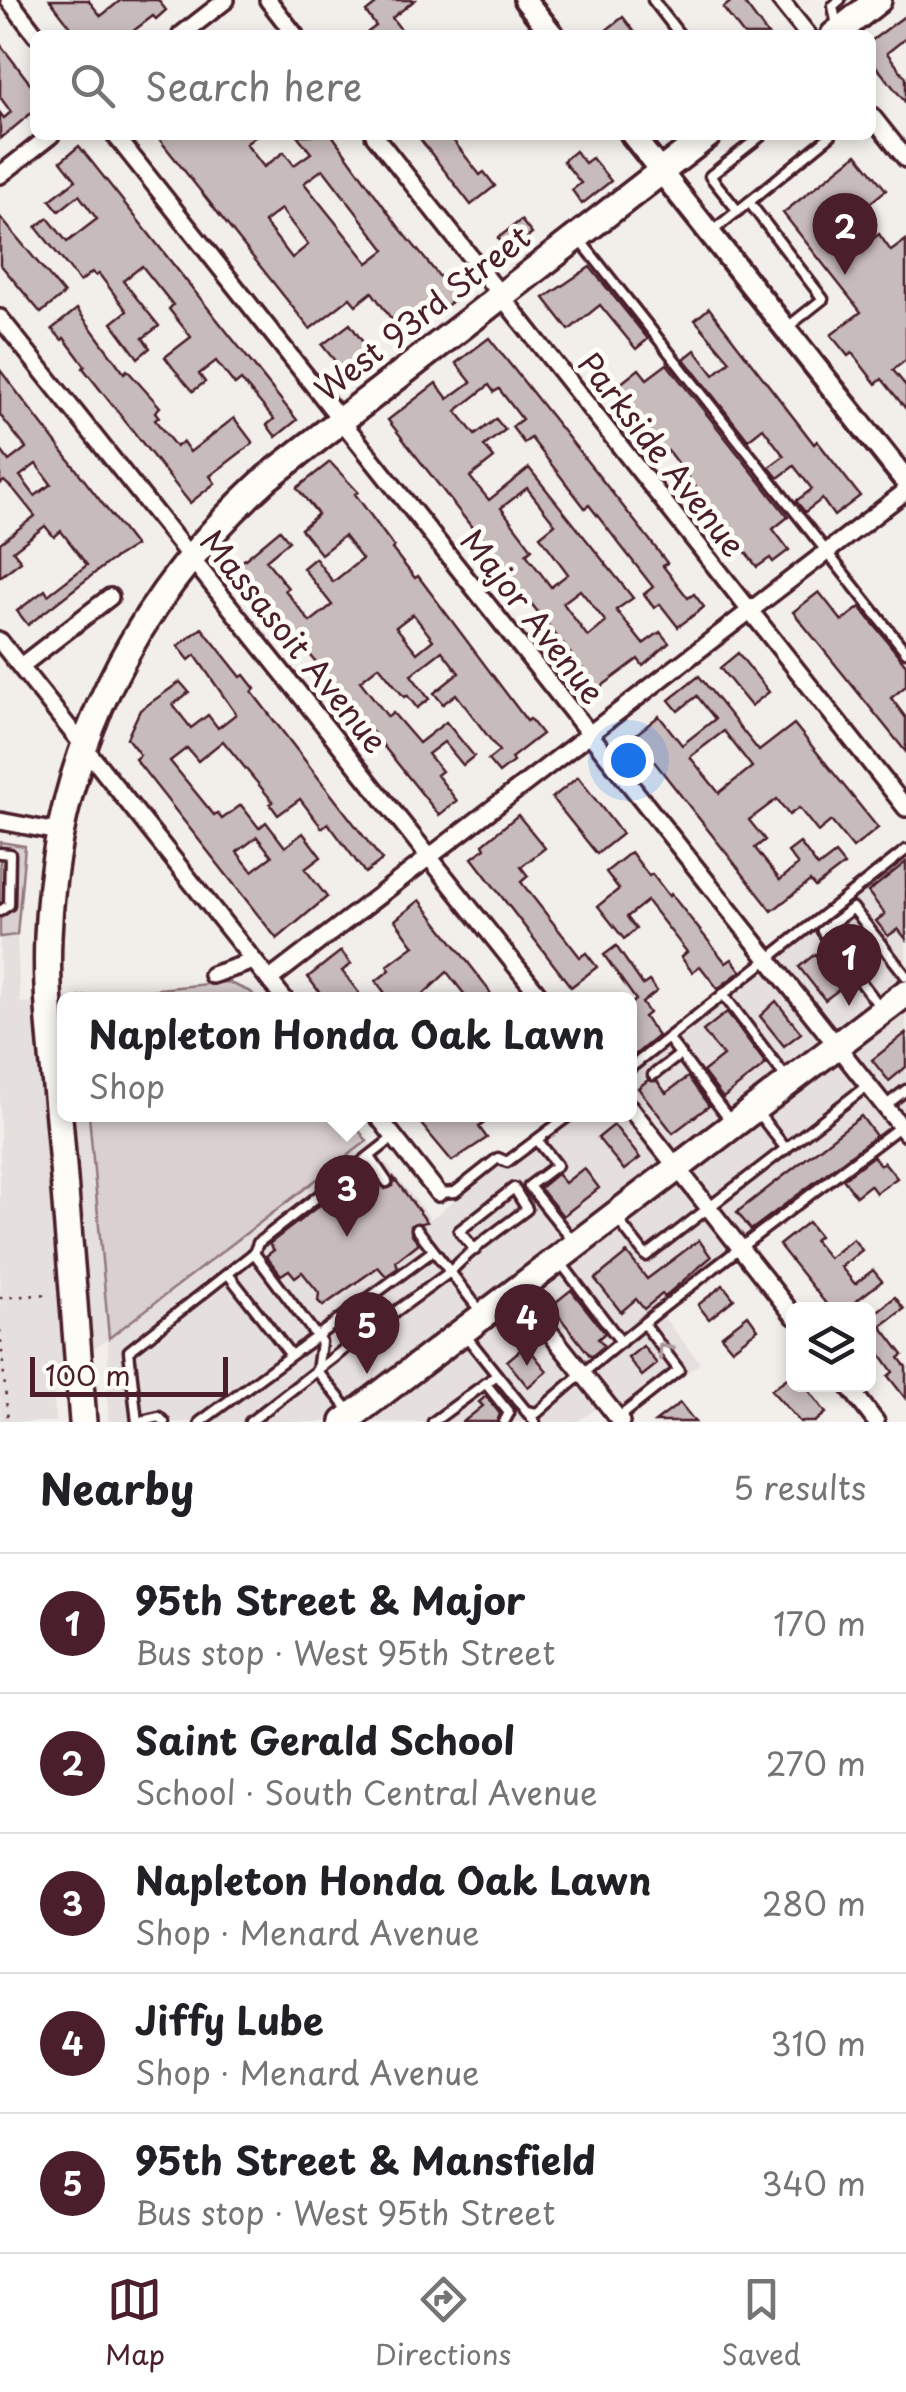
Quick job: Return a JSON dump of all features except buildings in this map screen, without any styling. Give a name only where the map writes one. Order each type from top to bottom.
[{"type":"main road","points":[[840,30],[878,0]]},
{"type":"main road","name":"West 93rd Street","points":[[57,1075],[47,941],[58,832],[84,746],[129,646],[190,557],[223,518],[341,420],[702,140]]},
{"type":"main road","points":[[352,1420],[906,993]]},
{"type":"main road","name":"West 93rd Street","points":[[61,1122],[83,1422]]},
{"type":"street","points":[[9,0],[32,30]]},
{"type":"street","points":[[187,30],[226,0]]},
{"type":"street","points":[[268,0],[291,30]]},
{"type":"street","points":[[525,0],[549,30]]},
{"type":"street","points":[[780,0],[804,30]]},
{"type":"street","points":[[876,121],[906,159]]},
{"type":"street","points":[[0,175],[46,140]]},
{"type":"street","name":"Major Avenue","points":[[120,140],[904,1127]]},
{"type":"street","name":"Parkside Avenue","points":[[378,140],[906,808]]},
{"type":"street","points":[[636,140],[906,482]]},
{"type":"street","name":"Massasoit Avenue","points":[[0,318],[537,992]]},
{"type":"street","points":[[269,980],[906,491]]},
{"type":"street","points":[[21,666],[110,597]]},
{"type":"street","points":[[0,640],[278,992]]},
{"type":"street","points":[[0,821],[58,832]]},
{"type":"street","points":[[212,975],[254,960]]},
{"type":"street","points":[[637,1117],[786,1306]]},
{"type":"street","points":[[382,1122],[438,1193]]},
{"type":"street","points":[[517,1292],[620,1420]]},
{"type":"street","points":[[853,1392],[876,1422]]},
{"type":"lane","points":[[652,0],[676,30]]},
{"type":"lane","points":[[836,30],[837,3]]},
{"type":"lane","points":[[738,211],[710,176],[756,140]]},
{"type":"lane","points":[[710,233],[825,140]]},
{"type":"lane","points":[[749,202],[823,299],[785,329]]},
{"type":"lane","points":[[577,236],[906,652]]},
{"type":"lane","points":[[637,1062],[906,850]]},
{"type":"lane","points":[[0,853],[10,854],[9,905],[0,911]]},
{"type":"lane","points":[[883,1011],[822,931],[853,908],[906,976]]},
{"type":"lane","points":[[724,994],[790,1082]]},
{"type":"lane","points":[[668,1038],[744,1117],[786,1149]]},
{"type":"lane","points":[[653,1075],[681,1054]]},
{"type":"lane","points":[[615,1216],[646,1256],[868,1085]]},
{"type":"lane","points":[[885,1106],[906,1090]]},
{"type":"lane","points":[[438,1193],[455,1192],[498,1158],[507,1162],[561,1122]]},
{"type":"lane","points":[[526,1411],[537,1413],[740,1248],[904,1127]]},
{"type":"lane","points":[[164,1422],[160,1417],[137,1422],[129,1351],[254,1253],[258,1243],[394,1138]]},
{"type":"lane","points":[[538,1140],[556,1165],[530,1186],[621,1342]]},
{"type":"lane","points":[[370,1157],[387,1182]]},
{"type":"lane","points":[[250,1422],[450,1272],[527,1209],[514,1188],[460,1231],[474,1250]]},
{"type":"lane","points":[[417,1229],[484,1316]]},
{"type":"lane","points":[[200,1422],[433,1251]]},
{"type":"lane","points":[[254,1253],[321,1342],[317,1371],[352,1420]]},
{"type":"lane","points":[[228,1274],[290,1354]]},
{"type":"lane","points":[[620,1420],[679,1370],[644,1324]]},
{"type":"lane","points":[[336,1325],[352,1344]]},
{"type":"lane","points":[[463,1332],[535,1422]]},
{"type":"lane","points":[[433,1422],[497,1375]]},
{"type":"lane","points":[[486,1384],[509,1414],[504,1422]]},
{"type":"path","points":[[0,1298],[48,1294]]},
{"type":"path","points":[[0,1330],[8,1422]]},
{"type":"shaded area","points":[[0,842],[25,846],[17,935],[20,1003],[57,999],[57,1122],[353,1122],[431,1219],[556,1122],[637,1122],[637,1060],[906,854],[906,1128],[662,1315],[700,1363],[624,1422],[607,1422],[597,1408],[577,1422],[108,1422],[108,1339],[52,1374],[56,1422],[0,1422]]},
{"type":"shaded area","points":[[0,842],[25,846],[17,935],[0,937]]},
{"type":"shaded area","points":[[227,982],[251,992],[128,992]]},
{"type":"shaded area","points":[[227,982],[251,992],[129,992]]},
{"type":"shaded area","points":[[90,1122],[352,1122],[367,1141],[109,1338]]},
{"type":"place","name":"Saint Gerald School","points":[[845,275]]},
{"type":"place","name":"95th Street & Major","points":[[849,1006]]},
{"type":"place","name":"Napleton Honda Oak Lawn","points":[[347,1237]]},
{"type":"place","name":"Jiffy Lube","points":[[527,1366]]},
{"type":"place","name":"95th Street & Mansfield","points":[[367,1374]]}]
